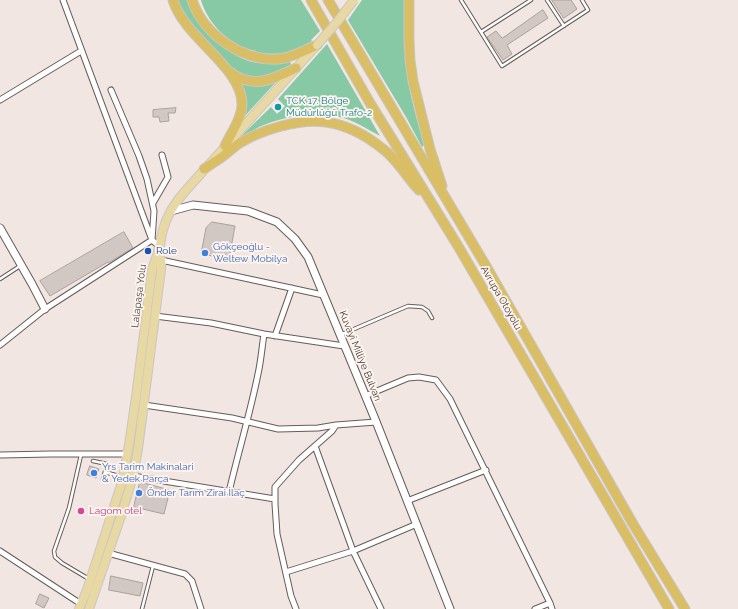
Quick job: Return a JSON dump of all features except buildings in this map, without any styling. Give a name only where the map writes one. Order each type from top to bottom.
[{"type":"highway","points":[[173,0],[188,28],[233,74],[255,82],[267,81],[296,68]]},
{"type":"highway","points":[[192,0],[200,16],[213,32],[233,48],[252,57],[284,58],[317,46]]},
{"type":"highway","name":"Avrupa Otoyolu","points":[[310,0],[370,103],[433,205],[669,609]]},
{"type":"highway","name":"Avrupa Otoyolu","points":[[328,0],[550,378],[633,524],[685,609]]},
{"type":"highway","points":[[409,0],[410,60],[413,81],[430,149],[442,184],[444,197]]},
{"type":"highway","points":[[225,67],[236,85],[242,103],[239,117],[225,146]]},
{"type":"highway","points":[[204,169],[238,144],[261,133],[297,123],[325,122],[335,124],[360,134],[383,149],[392,157],[415,186],[433,205]]},
{"type":"main road","points":[[159,248],[163,230],[170,211],[178,199],[317,46],[354,0]]},
{"type":"main road","name":"Lalapaşa Yolu","points":[[90,608],[133,476],[144,405],[161,269],[159,248]]},
{"type":"main road","name":"Lalapaşa Yolu","points":[[80,606],[90,580],[123,477],[140,375],[152,270],[159,248]]},
{"type":"street","points":[[63,0],[152,240],[159,248]]},
{"type":"street","points":[[0,100],[81,51]]},
{"type":"street","points":[[112,90],[147,179],[154,211],[152,240]]},
{"type":"street","points":[[153,203],[168,177],[162,155]]},
{"type":"street","name":"Kuvayi Milliye Bulvarı","points":[[170,211],[193,205],[248,211],[277,222],[295,238],[308,257],[376,422],[450,609]]},
{"type":"street","points":[[0,228],[45,309]]},
{"type":"street","points":[[0,345],[45,309],[152,240]]},
{"type":"street","points":[[161,260],[323,295]]},
{"type":"street","points":[[275,336],[292,288]]},
{"type":"street","points":[[155,316],[211,323],[275,336],[344,346]]},
{"type":"street","points":[[229,492],[258,373],[264,334]]},
{"type":"street","points":[[365,396],[408,378],[419,377],[436,380],[450,400],[486,470],[552,609]]},
{"type":"street","points":[[144,405],[232,418],[278,429],[318,428],[376,422]]},
{"type":"street","points":[[296,609],[291,596],[276,534],[275,488],[299,460],[332,431],[336,425]]},
{"type":"street","points":[[315,446],[353,551],[381,609]]},
{"type":"street","points":[[0,455],[127,454]]},
{"type":"street","points":[[407,501],[486,470]]},
{"type":"street","points":[[133,476],[275,499]]},
{"type":"street","points":[[286,572],[353,551],[417,524]]},
{"type":"street","points":[[0,551],[80,606]]},
{"type":"street","points":[[108,553],[185,574],[192,581],[201,609]]},
{"type":"street","points":[[535,609],[550,603]]},
{"type":"lane","points":[[461,0],[502,66],[588,10],[582,0]]},
{"type":"lane","points":[[481,32],[531,0]]},
{"type":"lane","points":[[547,0],[564,26]]},
{"type":"lane","points":[[0,279],[21,265]]},
{"type":"lane","points":[[340,335],[408,306],[422,306],[428,311],[432,318]]},
{"type":"lane","points":[[81,454],[68,508],[54,551],[55,557],[62,563],[90,580]]},
{"type":"lane","points":[[93,461],[107,464],[103,479]]},
{"type":"lane","points":[[105,472],[123,477]]},
{"type":"lane","points":[[142,609],[153,566]]},
{"type":"green space","points":[[176,0],[187,0],[191,10],[203,28],[220,44],[239,57],[258,63],[289,60],[291,64],[276,74],[258,78],[246,76],[234,70],[188,22]]},
{"type":"green space","points":[[201,0],[301,0],[320,31],[311,40],[312,41],[298,49],[279,54],[256,53],[256,51],[244,48],[223,34],[207,15]]},
{"type":"green space","points":[[362,0],[405,0],[404,27],[408,79],[424,145],[422,147],[406,117],[348,20]]},
{"type":"green space","points":[[327,44],[380,136],[347,119],[325,115],[314,115],[291,117],[269,123],[238,139],[271,107],[277,114],[285,106],[278,99]]},
{"type":"green space","points":[[238,80],[276,82],[243,118]]},
{"type":"place","name":"TCK 17. Bölge Müdürlüğü Trafo-2","points":[[278,107]]},
{"type":"place","name":"Role","points":[[148,251]]},
{"type":"place","name":"Gökçeoğlu - Weltew Mobilya","points":[[205,253]]},
{"type":"place","name":"Yrs Tarim Makinalari & Yedek Parça","points":[[94,473]]},
{"type":"place","name":"Önder Tarım Zirai İlaç","points":[[139,493]]},
{"type":"place","name":"Lagom otel","points":[[81,511]]}]
